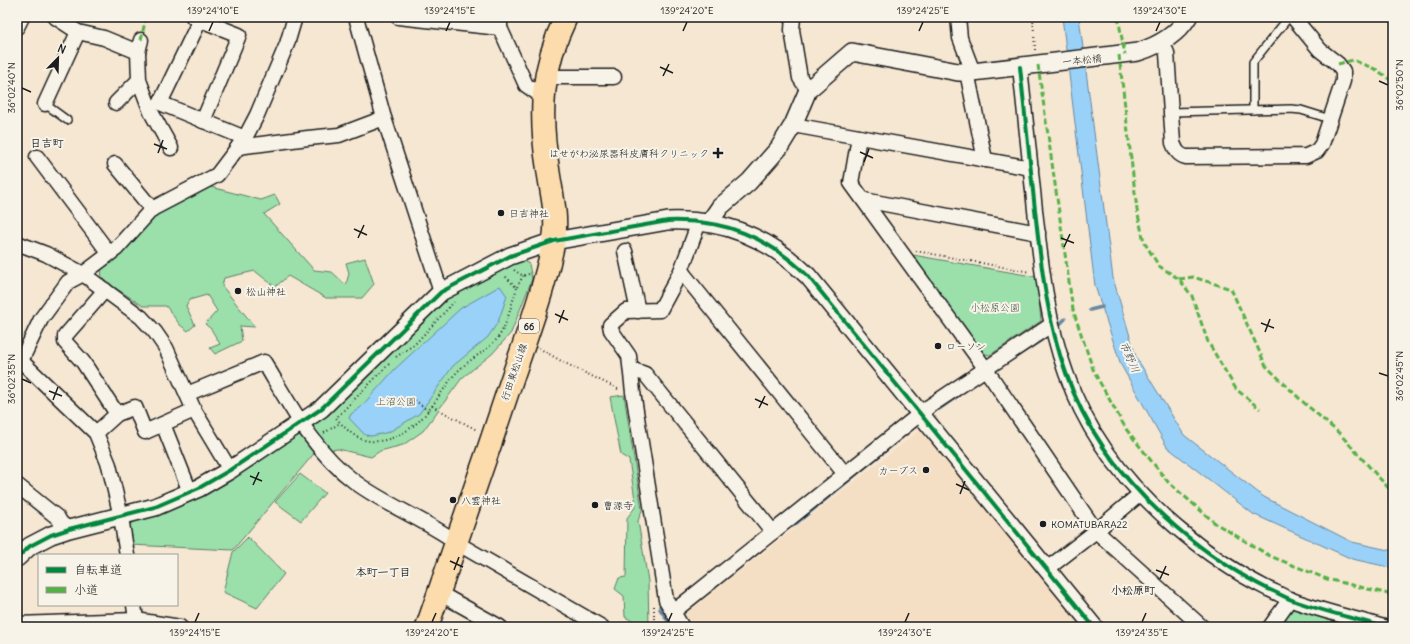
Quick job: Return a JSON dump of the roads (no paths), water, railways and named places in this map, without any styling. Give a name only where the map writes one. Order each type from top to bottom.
[{"type":"main road","name":"行田東松山線","points":[[427,627],[539,298],[554,241],[556,229],[555,214],[545,151],[543,127],[544,87],[555,40],[566,17]]},
{"type":"street","points":[[17,27],[22,17]]},
{"type":"street","points":[[55,17],[78,32],[140,46],[139,80],[151,112],[171,148]]},
{"type":"street","points":[[127,554],[121,517],[108,465],[96,433],[19,360],[41,319],[68,282],[83,274],[116,249],[152,209],[217,175],[242,143],[260,108],[287,44],[295,17]]},
{"type":"street","points":[[356,17],[384,118],[448,297]]},
{"type":"street","points":[[398,17],[500,23],[526,85],[544,87],[614,76]]},
{"type":"street","points":[[682,627],[666,600],[629,356],[611,330],[610,325],[626,312],[660,310],[704,223],[720,206],[749,182],[779,148],[792,125],[808,90],[800,78],[792,30],[793,17]]},
{"type":"street","points":[[958,17],[960,38],[970,72],[985,160]]},
{"type":"street","name":"一本松橋","points":[[808,90],[852,52],[958,72],[1020,67],[1138,52],[1162,42],[1176,31],[1188,17]]},
{"type":"street","points":[[1162,42],[1167,53],[1173,143],[1181,156],[1306,156],[1316,152],[1322,144],[1343,81],[1344,71],[1338,64],[1320,50],[1293,17]]},
{"type":"street","points":[[203,121],[239,35],[197,18],[160,103],[203,121],[242,143],[339,135],[384,118]]},
{"type":"street","points":[[45,104],[78,32]]},
{"type":"street","points":[[1020,67],[1038,233],[1051,325],[1066,374],[1080,407],[1097,437],[1117,466],[1140,494],[1201,549],[1243,576],[1290,600],[1384,627]]},
{"type":"street","points":[[116,103],[139,80]]},
{"type":"street","points":[[792,125],[1031,168]]},
{"type":"street","points":[[859,137],[851,183],[985,368],[1096,531],[1202,627]]},
{"type":"street","points":[[37,157],[109,254]]},
{"type":"street","points":[[115,164],[152,209]]},
{"type":"street","points":[[864,200],[1038,233]]},
{"type":"street","points":[[17,558],[30,546],[39,541],[69,529],[121,517],[155,507],[190,492],[230,470],[321,409],[448,297],[510,256],[554,241],[668,221],[704,223],[738,230],[750,235],[776,249],[808,276],[1094,627]]},
{"type":"street","points":[[17,243],[46,254],[83,274],[141,317],[155,332],[166,348],[194,410],[230,470]]},
{"type":"street","points":[[625,251],[638,311]]},
{"type":"street","points":[[681,271],[845,474]]},
{"type":"street","points":[[105,290],[65,336],[65,342],[83,362],[117,414]]},
{"type":"street","points":[[673,612],[927,408],[1051,325]]},
{"type":"street","points":[[187,394],[264,362],[301,423],[313,439],[334,464],[355,482],[595,625]]},
{"type":"street","points":[[631,370],[645,374],[773,532]]},
{"type":"street","points":[[96,433],[117,414],[135,407],[145,432],[194,410]]},
{"type":"street","points":[[163,424],[190,492]]},
{"type":"street","points":[[17,485],[58,518],[61,523],[69,529]]},
{"type":"street","points":[[1047,569],[1140,494]]},
{"type":"street","points":[[439,593],[500,627]]},
{"type":"street","points":[[1270,627],[1290,600]]},
{"type":"street","points":[[134,606],[137,623]]},
{"type":"street","points":[[17,624],[137,623],[180,627]]},
{"type":"lane","points":[[1253,110],[1253,62],[1288,17]]},
{"type":"lane","points":[[45,104],[67,120]]},
{"type":"lane","points":[[1171,112],[1291,109],[1302,110],[1330,120]]},
{"type":"water","name":"市野川","points":[[1062,17],[1079,17],[1113,278],[1136,357],[1184,435],[1264,497],[1352,542],[1393,551],[1393,568],[1352,559],[1253,514],[1167,447],[1121,365],[1095,286]]},
{"type":"water","points":[[500,286],[507,296],[498,322],[488,337],[453,366],[419,414],[389,432],[372,436],[365,435],[349,418],[351,414],[360,408],[395,369],[461,308]]},
{"type":"waterway","points":[[1090,310],[1102,307]]},
{"type":"waterway","points":[[1059,325],[1065,319]]},
{"type":"waterway","points":[[1017,356],[1043,339]]},
{"type":"waterway","points":[[939,409],[959,395]]},
{"type":"waterway","points":[[793,526],[891,446]]},
{"type":"waterway","points":[[660,606],[660,609],[670,624]]},
{"type":"place","name":"はせがわ泌尿器科皮膚科クリニック","points":[[718,153]]},
{"type":"place","name":"日吉神社","points":[[501,213]]},
{"type":"place","name":"松山神社","points":[[238,291]]},
{"type":"place","name":"ローソン","points":[[938,346]]},
{"type":"place","name":"カーブス","points":[[926,470]]},
{"type":"place","name":"八雲神社","points":[[453,500]]},
{"type":"place","name":"曹源寺","points":[[595,505]]},
{"type":"place","name":"KOMATUBARA22","points":[[1043,524]]},
{"type":"district","name":"日吉町","points":[[47,143]]},
{"type":"district","name":"本町一丁目","points":[[383,572]]},
{"type":"district","name":"小松原町","points":[[1133,590]]},
{"type":"park label","name":"小松原公園","points":[[995,307]]},
{"type":"park label","name":"上沼公園","points":[[396,401]]}]
